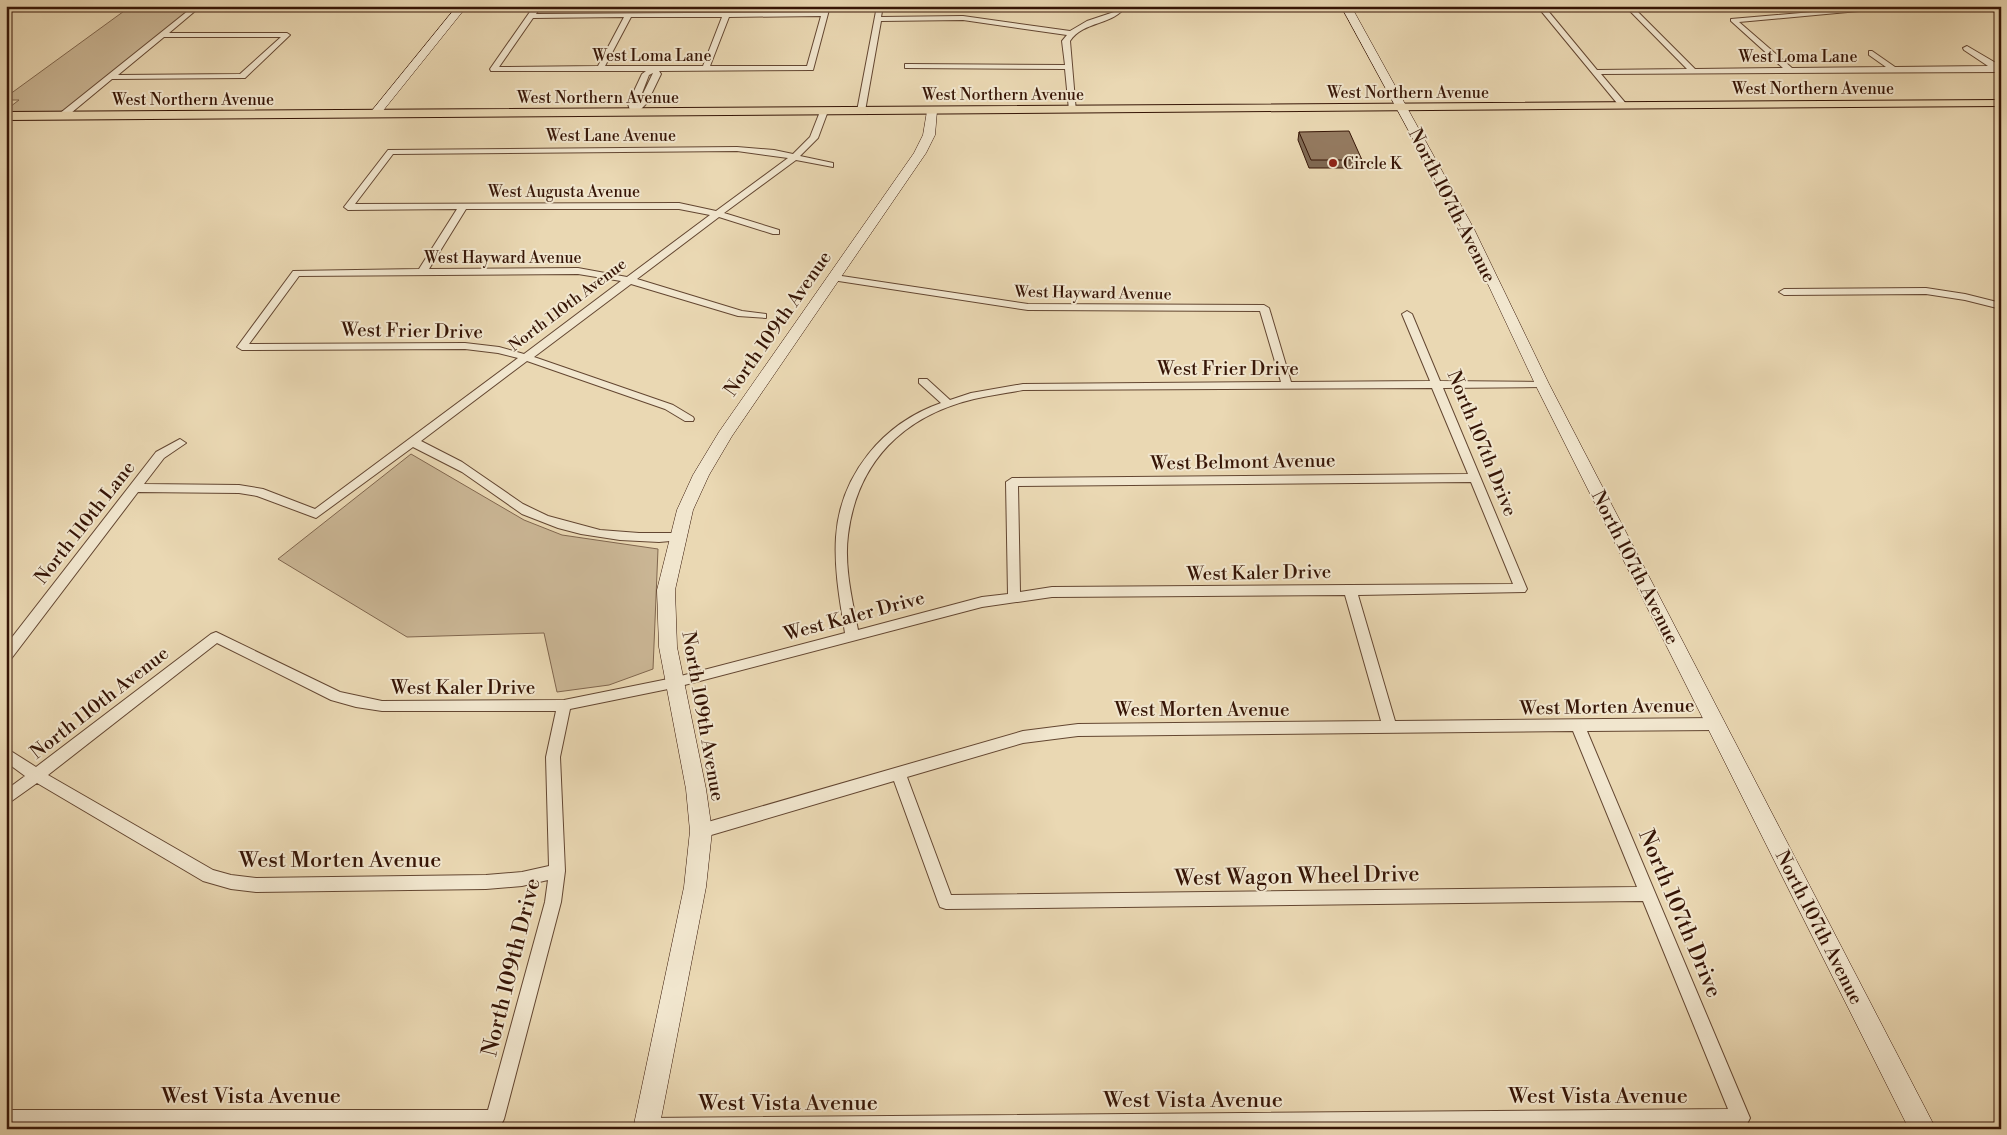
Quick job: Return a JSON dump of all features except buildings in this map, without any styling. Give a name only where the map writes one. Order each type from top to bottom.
[{"type":"main road","name":"West Northern Avenue","points":[[6,116],[2001,103]]},
{"type":"street","points":[[62,116],[198,6]]},
{"type":"street","points":[[374,115],[462,6]]},
{"type":"street","points":[[531,16],[538,6]]},
{"type":"street","points":[[861,111],[880,6]]},
{"type":"street","points":[[878,19],[939,15],[1070,33],[1119,12],[1123,6]]},
{"type":"street","name":"North 107th Avenue","points":[[1346,6],[1468,229],[1542,384],[1923,1129]]},
{"type":"street","points":[[1540,6],[1624,106]]},
{"type":"street","points":[[1628,6],[1693,71]]},
{"type":"street","points":[[1790,70],[1733,20],[1909,6]]},
{"type":"street","points":[[1964,6],[2001,10]]},
{"type":"street","points":[[531,16],[726,15],[826,10]]},
{"type":"street","name":"West Loma Lane","points":[[531,16],[494,69],[810,68],[826,10]]},
{"type":"street","points":[[600,69],[629,15]]},
{"type":"street","points":[[706,68],[726,15]]},
{"type":"street","points":[[1070,33],[1066,41],[1073,110]]},
{"type":"street","points":[[110,77],[242,76],[287,35],[162,35]]},
{"type":"street","points":[[1967,48],[1999,69]]},
{"type":"street","points":[[1872,53],[1893,69]]},
{"type":"street","points":[[908,66],[1068,66]]},
{"type":"street","points":[[635,113],[643,104],[657,74],[654,68]]},
{"type":"street","name":"West Loma Lane","points":[[1595,72],[1999,69]]},
{"type":"street","name":"North 110th Avenue","points":[[134,488],[239,489],[259,492],[316,514],[794,157],[814,138],[824,111]]},
{"type":"street","name":"North 109th Avenue","points":[[646,1128],[695,887],[701,831],[696,789],[668,648],[666,604],[678,537],[685,510],[701,475],[725,435],[925,146],[932,111]]},
{"type":"street","name":"West Lane Avenue","points":[[348,207],[391,152],[738,149],[774,152],[830,165]]},
{"type":"street","name":"West Augusta Avenue","points":[[348,207],[665,206],[692,208],[718,214],[776,232]]},
{"type":"street","points":[[423,271],[463,207]]},
{"type":"street","name":"West Hayward Avenue","points":[[242,347],[296,273],[578,271],[629,280],[741,314],[763,316]]},
{"type":"street","name":"West Hayward Avenue","points":[[835,278],[1028,307],[1264,308],[1287,385]]},
{"type":"street","points":[[1784,292],[1926,292],[1966,297],[2001,306]]},
{"type":"street","name":"North 107th Drive","points":[[1407,314],[1521,589]]},
{"type":"street","name":"West Frier Drive","points":[[242,347],[465,346],[498,350],[525,357],[669,407],[689,420]]},
{"type":"street","points":[[923,381],[946,402]]},
{"type":"street","name":"West Frier Drive","points":[[852,634],[843,599],[840,558],[845,520],[852,491],[861,468],[888,436],[946,402],[966,396],[1024,388],[1542,384]]},
{"type":"street","points":[[412,442],[454,462],[525,510],[546,519],[600,534],[646,538],[678,537]]},
{"type":"street","name":"North 110th Lane","points":[[6,655],[160,455],[180,443]]},
{"type":"street","name":"West Belmont Avenue","points":[[1014,596],[1012,482],[1475,478]]},
{"type":"street","name":"West Kaler Drive","points":[[216,637],[336,696],[356,702],[382,706],[564,705],[674,683],[852,634],[1014,596],[1052,592],[1521,589]]},
{"type":"street","points":[[1350,590],[1390,728]]},
{"type":"street","name":"North 110th Avenue","points":[[6,800],[216,637]]},
{"type":"street","name":"North 109th Drive","points":[[495,1119],[552,902],[557,871],[553,757],[564,705]]},
{"type":"street","name":"West Morten Avenue","points":[[701,831],[1023,737],[1078,730],[1716,724]]},
{"type":"street","name":"North 107th Drive","points":[[1578,726],[1741,1118]]},
{"type":"street","name":"West Morten Avenue","points":[[6,754],[37,776],[209,876],[231,882],[256,885],[486,882],[522,879],[557,871]]},
{"type":"street","name":"West Wagon Wheel Drive","points":[[898,774],[946,902],[1648,894]]},
{"type":"street","name":"West Vista Avenue","points":[[646,1128],[1741,1118]]},
{"type":"street","name":"West Vista Avenue","points":[[6,1119],[495,1119]]},
{"type":"shaded area","points":[[131,6],[196,6],[62,113],[6,113],[6,110],[19,100],[6,100],[6,97]]},
{"type":"shaded area","points":[[411,454],[524,520],[562,535],[658,549],[653,669],[609,685],[557,692],[544,633],[407,637],[278,559]]},
{"type":"place","name":"Circle K","points":[[1333,163]]}]
